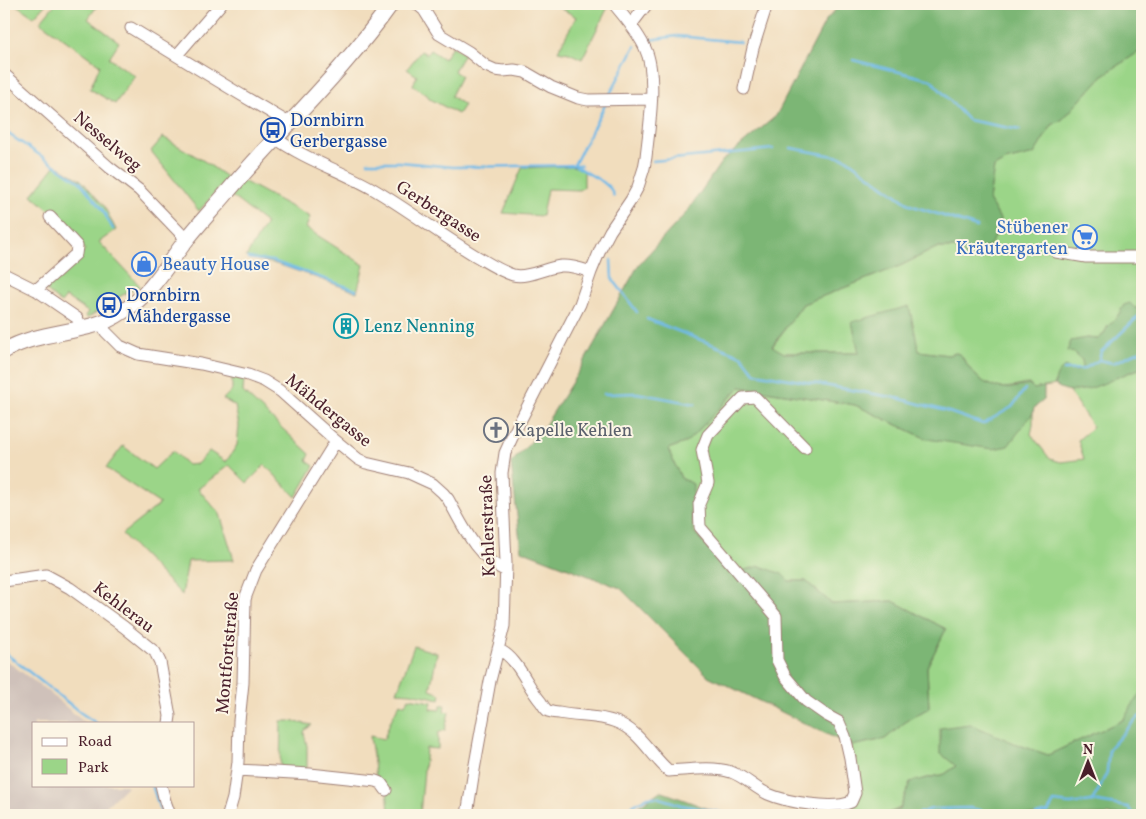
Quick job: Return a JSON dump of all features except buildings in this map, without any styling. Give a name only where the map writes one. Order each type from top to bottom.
[{"type":"main road","points":[[4,351],[21,342],[38,337],[102,323],[126,310],[144,296],[187,240],[235,183],[339,69],[391,4]]},
{"type":"street","points":[[177,55],[221,4]]},
{"type":"street","points":[[417,4],[424,10],[439,34],[469,52],[486,66],[495,70],[503,72],[521,71],[551,87],[588,100],[651,99]]},
{"type":"street","name":"Kehlerstraße","points":[[467,815],[488,697],[504,626],[506,571],[502,473],[505,453],[580,304],[601,248],[638,187],[646,157],[652,86],[650,69],[646,50],[631,25],[614,4]]},
{"type":"street","points":[[631,25],[647,4]]},
{"type":"street","points":[[744,89],[753,48],[767,4]]},
{"type":"street","points":[[130,28],[289,123]]},
{"type":"street","name":"Nesselweg","points":[[4,74],[109,167],[139,190],[187,240]]},
{"type":"street","name":"Gerbergasse","points":[[275,138],[288,147],[372,188],[456,244],[512,275],[517,276],[561,266],[575,267],[591,272]]},
{"type":"street","points":[[36,290],[76,254],[78,246],[50,216]]},
{"type":"street","points":[[1056,252],[1086,257],[1142,257]]},
{"type":"street","points":[[4,274],[36,290],[78,318],[82,328]]},
{"type":"street","name":"Mähdergasse","points":[[102,323],[106,332],[120,346],[138,354],[201,364],[248,375],[264,381],[280,392],[358,459],[366,463],[409,473],[432,484],[448,499],[474,544],[488,560],[498,568],[506,571]]},
{"type":"street","points":[[498,649],[504,652],[524,675],[534,695],[548,711],[607,719],[619,723],[634,732],[669,771],[716,770],[731,772],[768,794],[795,802],[841,805],[852,802],[855,793],[850,758],[845,736],[839,722],[806,701],[786,676],[777,660],[776,616],[700,527],[699,504],[708,483],[702,450],[708,435],[743,398],[754,397],[805,448]]},
{"type":"street","name":"Montfortstraße","points":[[228,815],[233,798],[237,770],[243,683],[245,600],[256,570],[336,441]]},
{"type":"street","name":"Kehlerau","points":[[4,581],[46,575],[70,588],[155,652],[160,662],[170,716],[169,722]]},
{"type":"street","points":[[237,770],[310,774],[376,781],[381,783],[386,790]]},
{"type":"street","points":[[161,786],[170,815]]},
{"type":"shaded area","points":[[4,659],[46,690],[84,722],[32,722],[32,786],[127,786],[97,815],[18,815],[4,805]]},
{"type":"green space","points":[[15,4],[46,4],[34,17]]},
{"type":"green space","points":[[55,4],[94,4],[97,6],[88,19],[119,42],[109,58],[135,76],[115,104],[90,89],[100,65],[40,22]]},
{"type":"green space","points":[[563,4],[605,4],[608,7],[582,59],[569,53],[558,51],[576,17],[559,7]]},
{"type":"green space","points":[[841,4],[1142,4],[1142,52],[1137,53],[1102,76],[1063,119],[1052,125],[1034,154],[1005,161],[994,167],[989,200],[1000,219],[997,234],[989,246],[967,258],[955,248],[936,248],[902,265],[803,304],[772,346],[784,353],[859,353],[852,322],[909,306],[919,351],[948,355],[956,353],[961,355],[977,377],[990,385],[1007,388],[1029,384],[1034,389],[1044,387],[1044,400],[1034,408],[1033,413],[1008,446],[993,449],[927,439],[855,405],[740,387],[687,442],[668,449],[681,478],[693,484],[693,531],[730,574],[760,566],[782,574],[789,581],[806,581],[832,604],[893,601],[946,629],[927,667],[929,708],[909,719],[885,739],[851,746],[708,676],[620,588],[521,550],[511,463],[542,430],[579,371],[639,264],[686,213],[722,161],[776,116],[826,20]]},
{"type":"green space","points":[[452,46],[464,54],[454,71],[461,76],[451,96],[464,105],[458,114],[430,99],[413,85],[417,76],[407,69],[421,51],[427,54],[430,50],[444,59]]},
{"type":"green space","points":[[1142,52],[1142,308],[1124,305],[1103,335],[1098,339],[1086,338],[1074,353],[1083,360],[1079,371],[1075,372],[1069,368],[1055,381],[1055,385],[1034,389],[1025,384],[1004,388],[987,384],[973,373],[961,355],[956,353],[948,355],[918,351],[909,307],[859,353],[784,353],[772,347],[803,304],[902,265],[936,248],[980,250],[989,246],[1000,219],[989,200],[994,167],[1005,161],[1034,154],[1052,125],[1063,119],[1102,76],[1137,53]]},
{"type":"green space","points":[[163,137],[204,161],[228,178],[199,211],[151,151]]},
{"type":"green space","points":[[56,165],[81,180],[104,206],[116,230],[99,242],[140,286],[113,300],[88,318],[85,316],[88,312],[66,297],[61,303],[45,288],[52,278],[85,250],[57,217],[32,195]]},
{"type":"green space","points":[[571,166],[584,171],[584,187],[579,190],[547,189],[542,216],[503,213],[522,168]]},
{"type":"green space","points":[[243,181],[310,217],[306,228],[364,265],[357,292],[280,265],[246,257],[266,223],[230,195]]},
{"type":"green space","points":[[1130,303],[1135,308],[1142,308],[1142,368],[1098,386],[1080,391],[1063,389],[1055,385],[1057,374],[1060,370],[1065,367],[1075,371],[1081,369],[1082,360],[1074,353],[1067,351],[1071,341],[1086,338],[1098,339],[1117,317],[1124,305]]},
{"type":"green space","points":[[1142,368],[1142,692],[1123,720],[1048,755],[1019,745],[957,765],[945,774],[910,782],[900,808],[893,811],[876,814],[852,807],[859,799],[851,746],[885,739],[909,719],[929,708],[927,667],[946,629],[893,601],[832,604],[806,581],[789,581],[782,574],[730,574],[693,531],[692,515],[681,478],[668,449],[687,442],[740,387],[855,405],[927,439],[1023,426],[1033,413],[1031,434],[1050,459],[1061,462],[1084,459],[1078,440],[1093,427],[1068,390],[1080,390]]},
{"type":"green space","points":[[232,376],[244,379],[243,392],[310,454],[307,461],[314,466],[296,497],[265,465],[247,483],[229,465],[198,489],[220,514],[234,560],[188,561],[182,595],[122,534],[160,504],[106,468],[123,446],[154,469],[173,451],[188,465],[197,464],[209,451],[226,462],[237,445],[239,426],[235,406],[223,399],[232,390]]},
{"type":"green space","points":[[414,646],[437,653],[430,690],[441,694],[440,699],[397,692]]},
{"type":"green space","points":[[1142,692],[1142,815],[821,815],[830,807],[852,807],[871,814],[888,814],[900,809],[910,782],[945,774],[956,766],[940,753],[940,728],[970,724],[1048,755],[1123,720]]},
{"type":"green space","points":[[409,698],[432,702],[430,709],[440,710],[441,705],[445,705],[444,711],[449,712],[445,730],[438,733],[438,749],[426,748],[420,815],[389,814],[387,786],[376,777],[370,736],[384,739],[400,703],[404,705]]},
{"type":"green space","points":[[281,721],[312,725],[304,733],[307,746],[307,766],[305,769],[280,769]]},
{"type":"green space","points":[[660,791],[725,815],[638,815],[635,809]]},
{"type":"waterway","points":[[649,40],[677,36],[740,42]]},
{"type":"waterway","points":[[609,96],[635,46]]},
{"type":"waterway","points":[[853,60],[931,80],[968,120],[1020,130]]},
{"type":"waterway","points":[[605,105],[574,165],[603,182],[610,188],[614,196]]},
{"type":"waterway","points":[[4,131],[80,182],[102,209],[113,229]]},
{"type":"waterway","points":[[791,148],[845,158],[910,205],[977,227]]},
{"type":"waterway","points":[[653,161],[773,149]]},
{"type":"waterway","points":[[368,162],[400,162],[453,167],[581,165]]},
{"type":"waterway","points":[[248,258],[272,261],[356,290]]},
{"type":"waterway","points":[[611,260],[612,278],[637,312]]},
{"type":"waterway","points":[[1064,370],[1084,369],[1099,360],[1101,352],[1142,313]]},
{"type":"waterway","points":[[647,319],[742,356],[755,373],[897,398],[946,411],[983,424],[1012,407],[1025,389]]},
{"type":"waterway","points":[[1099,360],[1113,363],[1142,350]]},
{"type":"waterway","points":[[604,394],[637,393],[695,404]]},
{"type":"waterway","points":[[4,652],[94,722]]},
{"type":"waterway","points":[[1092,801],[1107,772],[1109,749],[1136,719],[1142,715]]},
{"type":"waterway","points":[[152,786],[162,815]]},
{"type":"waterway","points":[[616,815],[648,797],[657,797],[681,805],[735,815]]},
{"type":"waterway","points":[[1036,815],[1048,812],[1054,802],[1070,804],[1092,801],[1128,807],[1133,815]]},
{"type":"waterway","points":[[915,815],[931,809],[970,808],[1001,815]]},
{"type":"waterway","points":[[858,815],[873,815]]},
{"type":"place","name":"Dornbirn Gerbergasse","points":[[273,130]]},
{"type":"place","name":"Stübener Kräutergarten","points":[[1085,237]]},
{"type":"place","name":"Beauty House","points":[[144,264]]},
{"type":"place","name":"Dornbirn Mähdergasse","points":[[109,305]]},
{"type":"place","name":"Lenz Nenning","points":[[346,326]]},
{"type":"place","name":"Kapelle Kehlen","points":[[496,430]]}]
